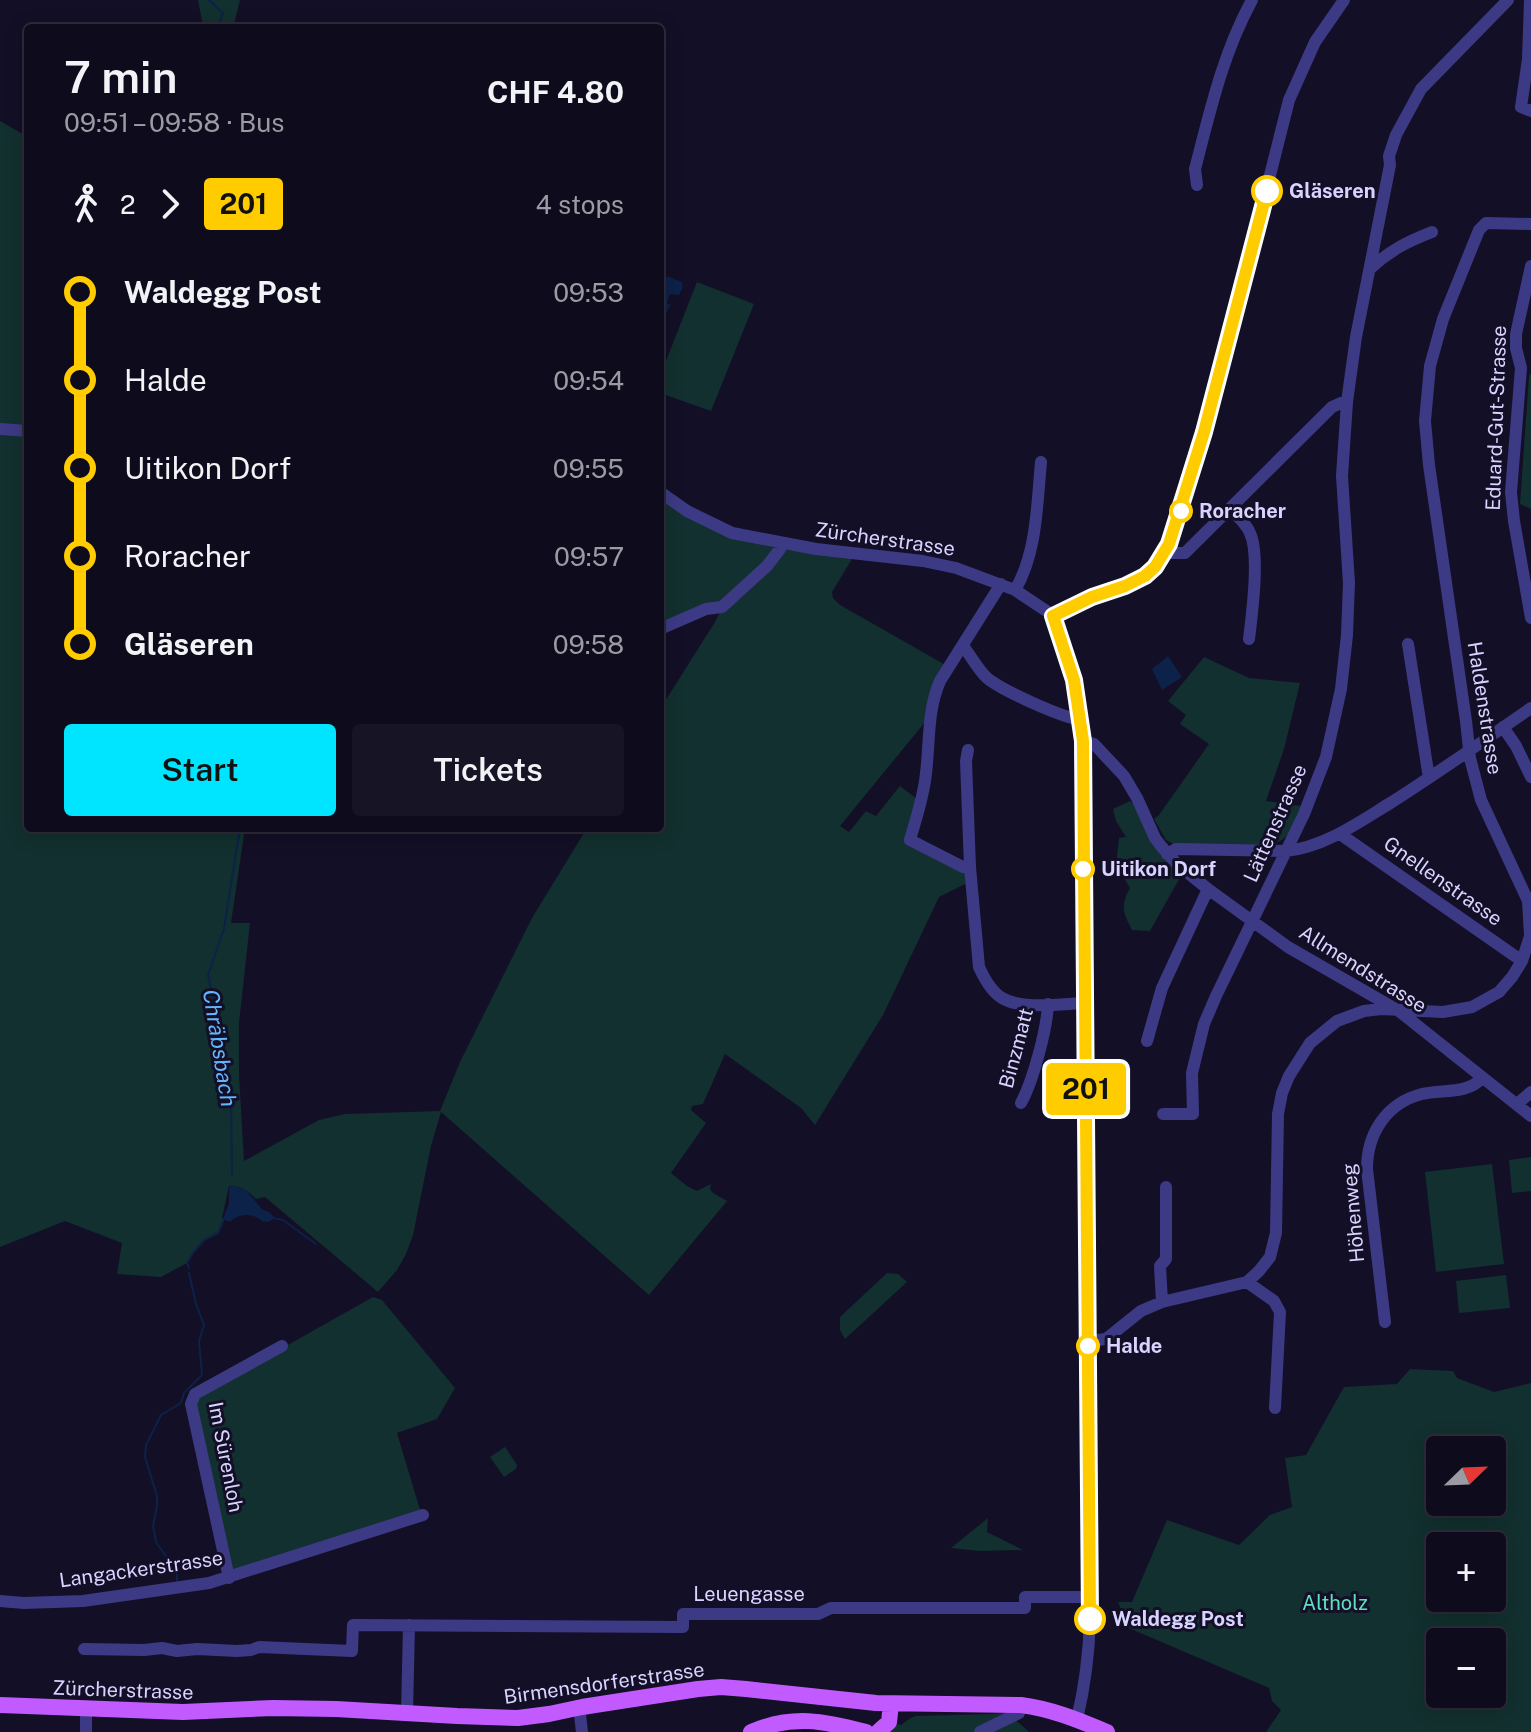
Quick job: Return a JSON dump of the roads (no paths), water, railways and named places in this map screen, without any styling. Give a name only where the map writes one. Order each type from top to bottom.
[{"type":"main road","name":"Birmensdorferstrasse","points":[[245,1709],[336,1709],[518,1718],[721,1687],[891,1704],[1021,1705],[1044,1708],[1107,1732]]},
{"type":"main road","points":[[878,1732],[889,1722],[891,1704]]},
{"type":"main road","name":"Zürcherstrasse","points":[[0,1705],[191,1712],[245,1709]]},
{"type":"main road","points":[[751,1732],[777,1723],[806,1720],[866,1732]]},
{"type":"street","points":[[1197,185],[1195,169],[1221,70],[1237,27],[1252,0]]},
{"type":"street","points":[[1077,1719],[1084,1693],[1090,1597],[1083,741],[1072,673],[1053,616],[1092,597],[1134,582],[1155,567],[1175,531],[1211,407],[1289,100],[1315,42],[1344,0]]},
{"type":"street","name":"Lättenstrasse","points":[[1163,1114],[1193,1114],[1191,1078],[1196,1049],[1216,996],[1304,814],[1326,757],[1341,689],[1347,635],[1349,583],[1342,476],[1347,402],[1356,337],[1390,165],[1389,156],[1396,135],[1426,84],[1508,0]]},
{"type":"street","points":[[1526,109],[1530,0]]},
{"type":"street","name":"Haldenstrasse","points":[[1247,1282],[1270,1257],[1276,1233],[1278,1114],[1289,1076],[1310,1043],[1337,1021],[1364,1011],[1443,1012],[1472,1007],[1499,992],[1512,977],[1522,961],[1530,936],[1528,901],[1481,800],[1469,751],[1425,421],[1430,366],[1443,319],[1479,230],[1486,223],[1531,224]]},
{"type":"street","points":[[1371,268],[1385,254],[1432,232]]},
{"type":"street","name":"Eduard-Gut-Strasse","points":[[1531,266],[1516,334],[1521,368],[1511,492],[1531,618]]},
{"type":"street","points":[[1164,553],[1185,553],[1332,407],[1347,402]]},
{"type":"street","points":[[0,429],[24,431]]},
{"type":"street","points":[[1015,590],[1031,547],[1041,462]]},
{"type":"street","name":"Zürcherstrasse","points":[[664,495],[687,511],[732,533],[816,549],[923,561],[956,568],[1015,590],[1053,616]]},
{"type":"street","points":[[1230,509],[1245,525],[1254,548],[1254,598],[1249,639]]},
{"type":"street","points":[[664,627],[706,609],[722,607],[767,566],[780,549],[780,543]]},
{"type":"street","points":[[970,867],[963,867],[910,840],[926,775],[930,716],[935,693],[1001,584]]},
{"type":"street","points":[[1408,644],[1429,778]]},
{"type":"street","points":[[963,646],[978,668],[995,683],[1065,716],[1080,719]]},
{"type":"street","points":[[1167,854],[1176,849],[1286,851],[1302,849],[1340,834],[1531,708]]},
{"type":"street","points":[[1503,727],[1531,777]]},
{"type":"street","name":"Allmendstrasse","points":[[1083,741],[1094,744],[1124,776],[1154,836],[1167,854],[1208,889],[1288,947],[1399,1011],[1531,1116]]},
{"type":"street","points":[[968,750],[970,867],[979,967],[984,978],[1000,997],[1025,1004],[1085,1003]]},
{"type":"street","name":"Gnellenstrasse","points":[[1340,834],[1522,961]]},
{"type":"street","points":[[1147,1041],[1162,988],[1208,889]]},
{"type":"street","name":"Binzmatt","points":[[1021,1103],[1028,1090],[1048,1017],[1048,1004]]},
{"type":"street","name":"Höhenweg","points":[[1385,1322],[1367,1169],[1371,1138],[1385,1115],[1404,1101],[1422,1094],[1468,1088],[1482,1078]]},
{"type":"street","points":[[1517,1104],[1531,1092]]},
{"type":"street","points":[[1162,1302],[1160,1266],[1166,1259],[1166,1187]]},
{"type":"street","points":[[1088,1341],[1106,1339],[1141,1311],[1162,1302],[1247,1282],[1274,1301],[1280,1312],[1275,1408]]},
{"type":"street","name":"Im Sürenloh","points":[[229,1578],[191,1404],[195,1394],[282,1346]]},
{"type":"street","name":"Langackerstrasse","points":[[0,1601],[83,1601],[229,1578],[423,1515]]},
{"type":"street","name":"Leuengasse","points":[[84,1649],[247,1651],[259,1647],[352,1651],[353,1625],[683,1627],[683,1614],[818,1614],[831,1608],[1025,1608],[1025,1597],[1090,1597]]},
{"type":"street","points":[[407,1713],[409,1625]]},
{"type":"street","points":[[980,1732],[1019,1713],[1021,1705]]},
{"type":"street","points":[[582,1707],[582,1732]]},
{"type":"street","points":[[86,1708],[86,1732]]},
{"type":"water","points":[[669,277],[682,282],[683,287],[679,295],[670,294],[667,303],[671,305],[665,314],[664,314],[664,280]]},
{"type":"water","points":[[1168,656],[1182,677],[1162,690],[1152,669]]},
{"type":"water","points":[[231,1185],[246,1190],[273,1219],[268,1222],[246,1215],[230,1222],[223,1219]]},
{"type":"waterway","name":"Chräbsbach","points":[[209,0],[223,13],[219,24]]},
{"type":"waterway","name":"Chräbsbach","points":[[232,1176],[231,1098],[208,975],[224,929],[239,832]]},
{"type":"waterway","points":[[273,1218],[283,1220],[316,1244]]},
{"type":"waterway","points":[[189,1268],[187,1263],[193,1253],[204,1240],[218,1233],[224,1219]]},
{"type":"waterway","points":[[177,1581],[177,1572],[156,1542],[153,1526],[157,1496],[145,1457],[146,1445],[161,1415],[181,1403],[184,1393],[202,1375],[199,1341],[204,1325],[189,1273]]},
{"type":"place","name":"Gläseren","points":[[1267,191]]},
{"type":"place","name":"Roracher","points":[[1181,511]]},
{"type":"place","name":"Uitikon Dorf","points":[[1083,869]]},
{"type":"place","name":"Halde","points":[[1088,1346]]},
{"type":"place","name":"Waldegg Post","points":[[1090,1619]]},
{"type":"park label","name":"Altholz","points":[[1335,1603]]}]
